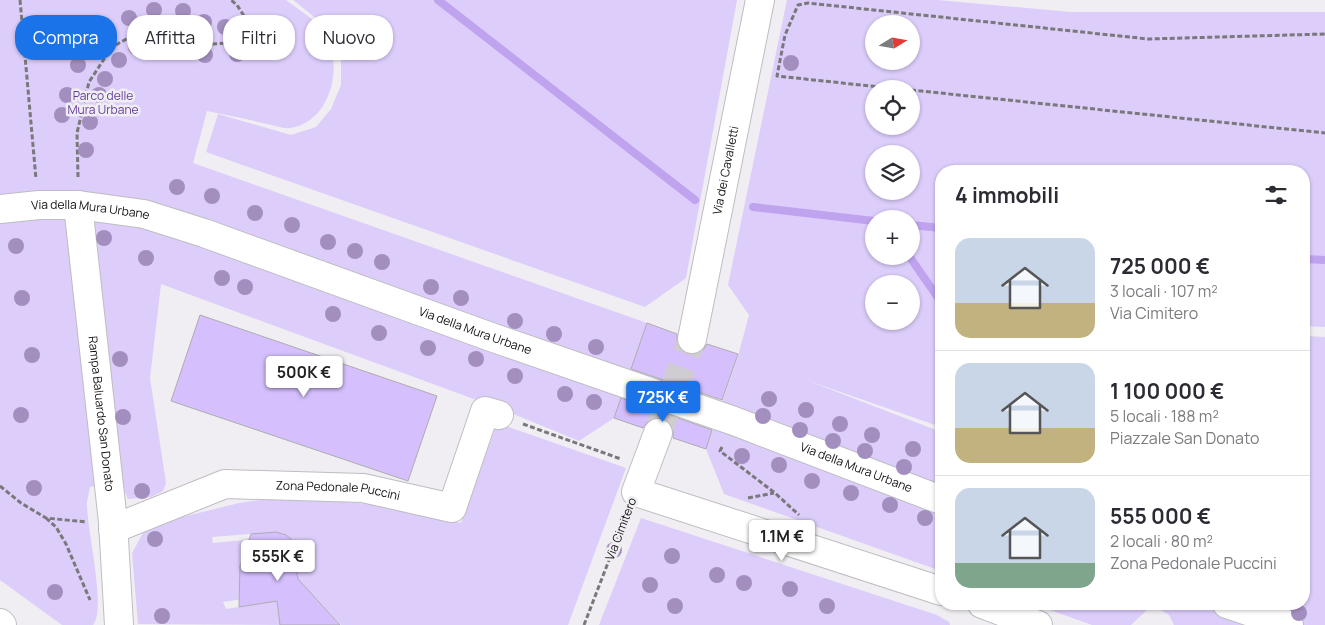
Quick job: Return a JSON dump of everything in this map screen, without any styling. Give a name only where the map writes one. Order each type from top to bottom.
[{"type":"street","name":"Via dei Cavalletti","points":[[692,338],[760,0]]},
{"type":"street","name":"Via della Mura Urbane","points":[[0,209],[39,205],[78,206],[144,214],[204,233],[491,337],[734,421],[935,498]]},
{"type":"street","name":"Rampa Baluardo San Donato","points":[[78,206],[113,526],[119,622]]},
{"type":"street","name":"Zona Pedonale Puccini","points":[[113,526],[225,484],[363,488],[452,508],[485,411],[499,415]]},
{"type":"street","points":[[658,433],[640,480],[935,589]]},
{"type":"street","points":[[998,610],[1038,625]]},
{"type":"street","points":[[1245,610],[1289,625]]},
{"type":"path","points":[[20,0],[39,205]]},
{"type":"path","points":[[78,206],[77,133],[89,82],[112,47],[150,26],[185,30],[212,44],[230,43],[243,33],[246,19],[237,5],[231,0]]},
{"type":"path","points":[[865,85],[777,76],[785,35],[798,5],[808,4],[1148,39],[1325,34]]},
{"type":"path","points":[[920,91],[1325,133]]},
{"type":"path","points":[[499,415],[640,480]]},
{"type":"path","points":[[734,421],[720,451],[775,493],[804,519]]},
{"type":"path","name":"Via Cimitero","points":[[584,625],[640,480]]},
{"type":"path","points":[[0,486],[21,503],[56,526],[66,544],[86,596],[97,611],[119,622]]},
{"type":"path","points":[[46,518],[113,526]]},
{"type":"green space","name":"Parco delle Mura Urbane","points":[[0,0],[286,0],[306,15],[305,60],[333,60],[330,90],[324,103],[316,115],[304,123],[290,128],[207,111],[193,163],[647,323],[614,418],[579,441],[501,409],[161,284],[150,378],[166,483],[163,491],[151,497],[128,499],[120,482],[90,487],[87,502],[98,603],[97,616],[93,625],[62,625],[0,580]]},
{"type":"green space","points":[[293,0],[737,0],[686,278],[645,307],[206,152],[218,114],[291,135],[316,127],[331,109],[341,85],[341,60],[393,60],[393,15],[312,15]]},
{"type":"green space","points":[[787,0],[937,0],[1071,12],[1325,12],[1325,327],[1310,326],[1310,165],[935,165],[935,425],[806,380],[935,430],[935,569],[724,494],[706,449],[738,356],[749,315],[728,285]]},
{"type":"green space","points":[[1310,336],[1325,337],[1325,625],[1174,625],[1169,615],[1160,610],[1310,610]]},
{"type":"green space","points":[[497,423],[626,468],[568,625],[341,625],[298,579],[291,539],[286,535],[276,532],[212,537],[213,543],[267,538],[240,566],[240,574],[267,595],[223,602],[226,609],[277,601],[278,613],[282,613],[294,625],[138,624],[132,553],[143,533],[170,520],[239,503],[267,499],[304,498],[379,505],[461,523]]},
{"type":"green space","points":[[641,518],[937,615],[949,622],[950,625],[599,625]]},
{"type":"green space","points":[[1050,610],[1147,610],[1131,625],[1092,625]]},
{"type":"building","points":[[200,315],[437,396],[408,481],[171,401]]},
{"type":"building","points":[[647,323],[677,334],[677,344],[681,350],[688,354],[697,354],[707,344],[738,354],[722,400],[631,369]]},
{"type":"building","points":[[621,398],[712,430],[706,449],[673,438],[670,423],[663,418],[648,421],[643,428],[614,418]]},
{"type":"building","points":[[276,532],[286,535],[291,539],[298,579],[340,625],[280,625],[277,601],[239,607],[240,566],[251,534]]},
{"type":"waterway","points":[[438,0],[695,200]]},
{"type":"waterway","points":[[753,207],[865,220]]},
{"type":"waterway","points":[[920,226],[935,227]]},
{"type":"waterway","points":[[1310,259],[1325,260]]},
{"type":"waterway","points":[[915,265],[935,293]]},
{"type":"tunnel","points":[[658,433],[692,339]]}]
